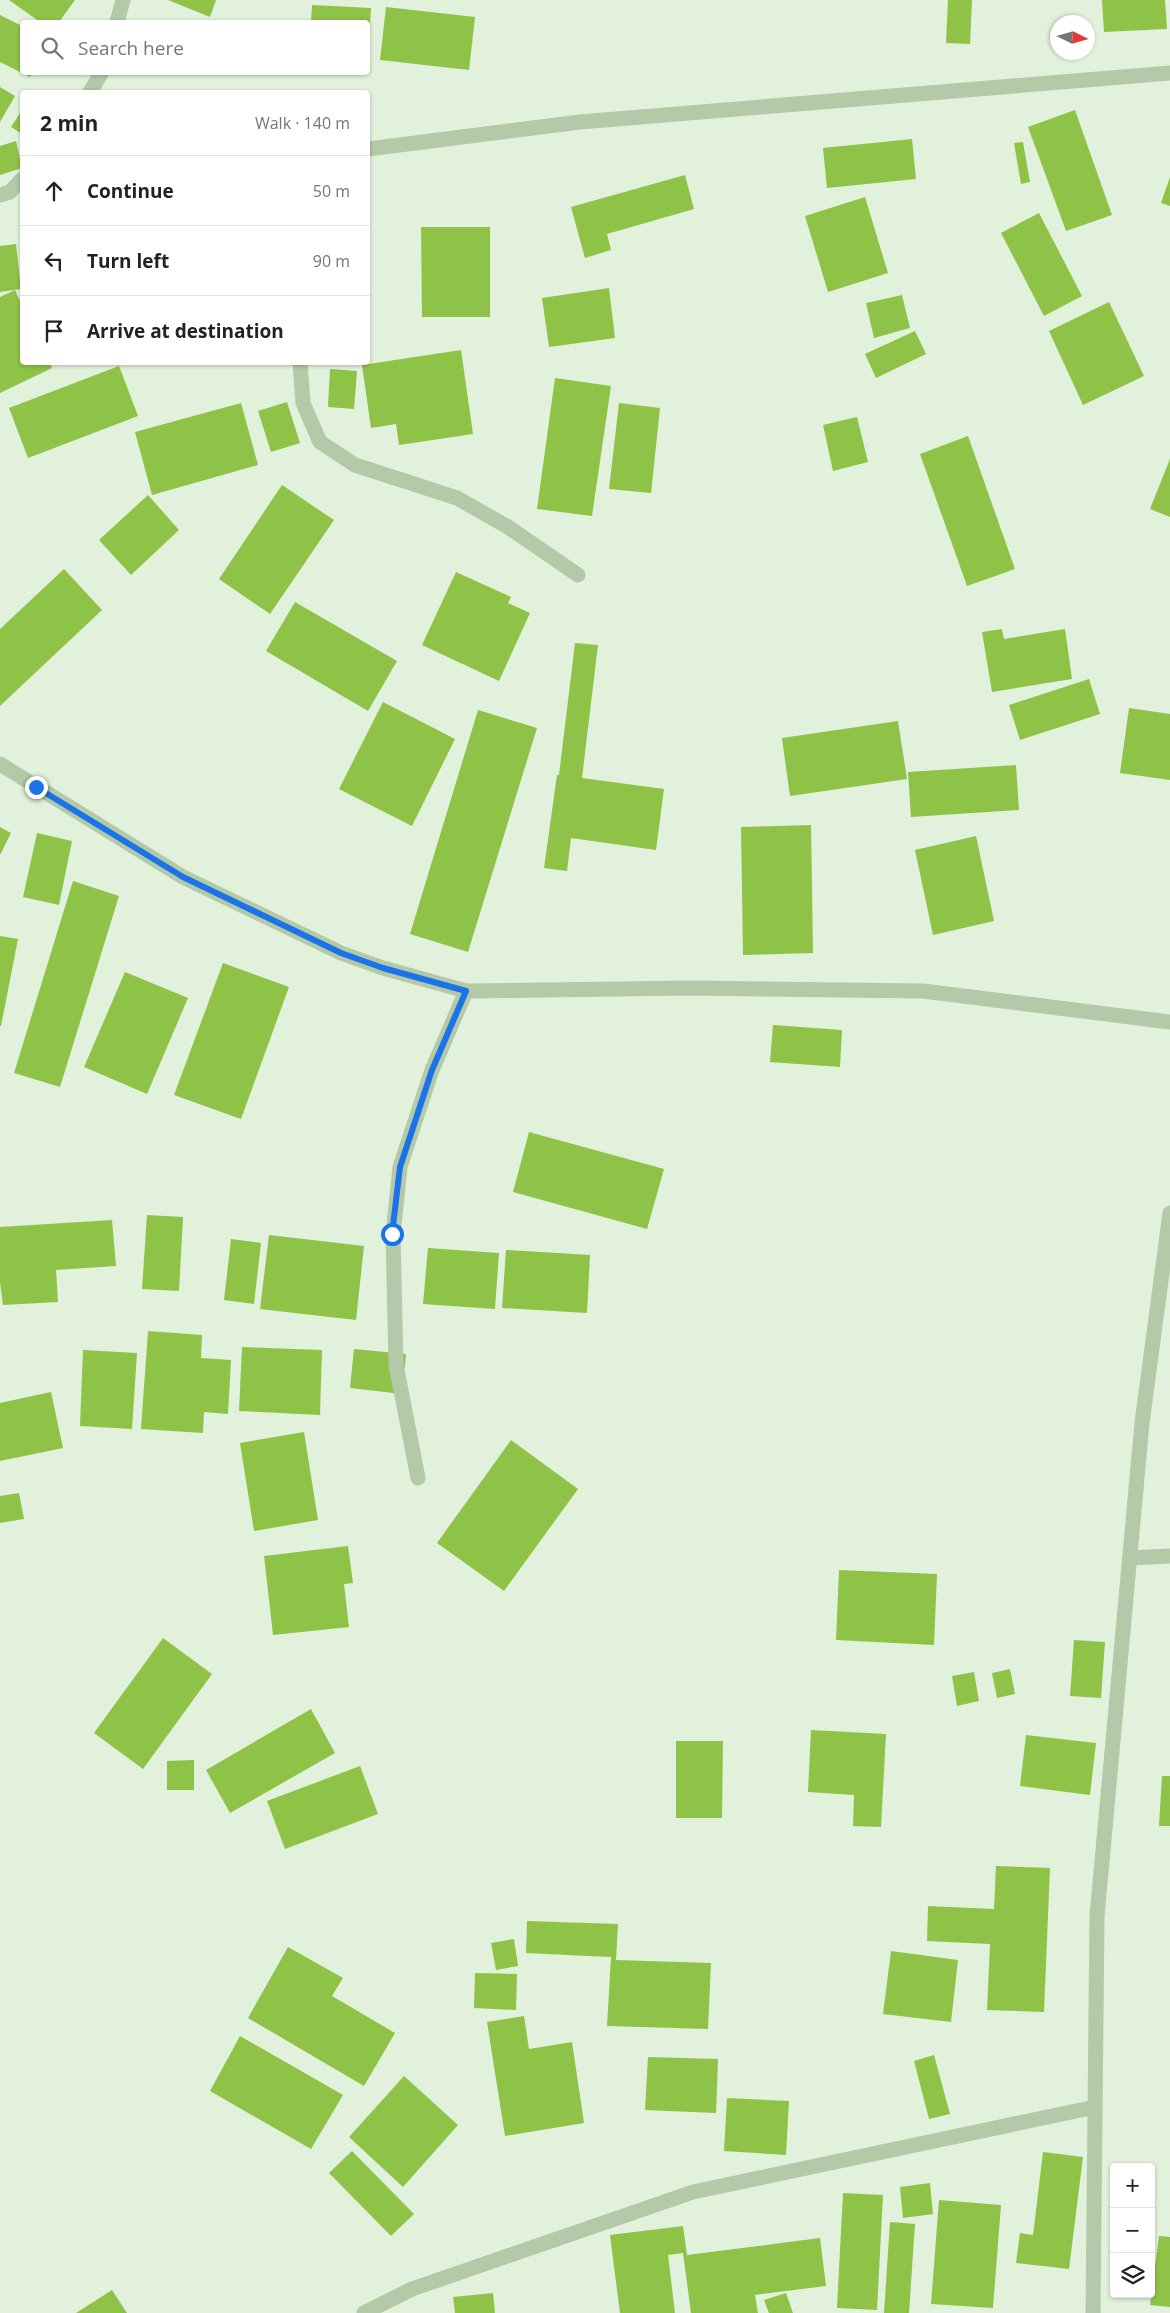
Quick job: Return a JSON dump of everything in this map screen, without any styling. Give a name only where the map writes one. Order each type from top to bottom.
[{"type":"street","points":[[118,20],[123,0]]},
{"type":"street","points":[[370,149],[580,122],[1170,73]]},
{"type":"street","points":[[91,90],[100,75]]},
{"type":"street","points":[[11,192],[20,181]]},
{"type":"street","points":[[300,365],[302,404],[320,442],[355,464],[457,498],[508,527],[578,575]]},
{"type":"street","points":[[0,764],[183,877],[341,953],[383,968],[466,991],[691,988],[924,992],[1170,1022]]},
{"type":"street","points":[[418,1478],[396,1366],[392,1234],[400,1167],[432,1070],[466,991]]},
{"type":"street","points":[[1093,2313],[1097,1916],[1142,1423],[1170,1213]]},
{"type":"street","points":[[1130,1558],[1170,1556]]},
{"type":"street","points":[[364,2313],[412,2289],[693,2192],[1095,2108]]},
{"type":"building","points":[[9,0],[75,0],[60,20],[37,20]]},
{"type":"building","points":[[168,0],[216,0],[210,17]]},
{"type":"building","points":[[948,0],[972,0],[970,44],[946,43]]},
{"type":"building","points":[[1102,0],[1165,0],[1167,29],[1104,32]]},
{"type":"building","points":[[312,5],[371,8],[370,26],[370,20],[311,20]]},
{"type":"building","points":[[386,7],[475,17],[469,70],[380,60]]},
{"type":"building","points":[[0,15],[20,25],[20,72],[0,62]]},
{"type":"building","points":[[0,87],[15,96],[0,122]]},
{"type":"building","points":[[1075,110],[1112,215],[1066,231],[1028,127]]},
{"type":"building","points":[[20,113],[20,133],[11,127]]},
{"type":"building","points":[[912,139],[916,179],[827,188],[823,148]]},
{"type":"building","points":[[16,141],[20,169],[0,175],[0,146]]},
{"type":"building","points":[[1023,142],[1030,182],[1021,184],[1014,143]]},
{"type":"building","points":[[685,175],[694,209],[607,234],[611,250],[585,258],[571,207]]},
{"type":"building","points":[[1170,177],[1170,206],[1161,203]]},
{"type":"building","points":[[865,197],[888,273],[828,292],[805,216]]},
{"type":"building","points":[[1039,213],[1082,296],[1044,316],[1001,233]]},
{"type":"building","points":[[421,227],[490,227],[490,317],[422,317]]},
{"type":"building","points":[[16,244],[20,289],[0,292],[0,246]]},
{"type":"building","points":[[609,288],[615,338],[549,347],[542,298]]},
{"type":"building","points":[[15,290],[20,301],[20,365],[50,365],[52,368],[0,393],[0,297]]},
{"type":"building","points":[[902,295],[910,328],[874,338],[866,303]]},
{"type":"building","points":[[1109,302],[1144,376],[1083,405],[1049,331]]},
{"type":"building","points":[[915,331],[926,354],[876,378],[865,354]]},
{"type":"building","points":[[461,350],[473,434],[399,445],[396,424],[371,428],[362,365]]},
{"type":"building","points":[[119,366],[138,416],[28,458],[9,408]]},
{"type":"building","points":[[330,369],[357,371],[354,409],[328,407]]},
{"type":"building","points":[[555,378],[611,386],[592,516],[537,509]]},
{"type":"building","points":[[287,402],[300,443],[271,452],[258,411]]},
{"type":"building","points":[[241,403],[258,465],[152,495],[135,432]]},
{"type":"building","points":[[619,403],[660,408],[651,493],[609,489]]},
{"type":"building","points":[[857,417],[868,462],[833,471],[823,425]]},
{"type":"building","points":[[968,436],[1015,569],[967,586],[920,454]]},
{"type":"building","points":[[1170,459],[1170,517],[1150,509]]},
{"type":"building","points":[[282,485],[334,520],[270,614],[219,579]]},
{"type":"building","points":[[148,495],[179,530],[131,575],[99,540]]},
{"type":"building","points":[[64,569],[102,610],[0,706],[0,629]]},
{"type":"building","points":[[456,572],[511,597],[508,603],[530,613],[499,681],[422,645]]},
{"type":"building","points":[[295,602],[397,661],[368,711],[266,651]]},
{"type":"building","points":[[1002,629],[1004,639],[1065,629],[1072,679],[992,692],[982,632]]},
{"type":"building","points":[[575,643],[598,645],[582,778],[664,789],[656,850],[571,838],[567,871],[544,868],[557,775],[559,775]]},
{"type":"building","points":[[1089,679],[1100,714],[1020,740],[1009,705]]},
{"type":"building","points":[[383,702],[455,739],[412,826],[339,789]]},
{"type":"building","points":[[1129,708],[1170,714],[1170,780],[1120,773]]},
{"type":"building","points":[[478,710],[537,728],[468,952],[410,934]]},
{"type":"building","points":[[898,721],[907,779],[790,796],[782,738]]},
{"type":"building","points":[[1016,765],[1019,810],[911,817],[908,772]]},
{"type":"building","points":[[811,825],[813,953],[743,955],[741,827]]},
{"type":"building","points":[[0,827],[11,833],[0,855]]},
{"type":"building","points":[[37,833],[72,841],[59,905],[23,897]]},
{"type":"building","points":[[976,836],[994,921],[933,935],[915,850]]},
{"type":"building","points":[[73,881],[119,896],[60,1087],[14,1073]]},
{"type":"building","points":[[0,936],[18,939],[1,1026],[0,1026]]},
{"type":"building","points":[[223,963],[289,987],[241,1119],[174,1095]]},
{"type":"building","points":[[125,972],[188,998],[147,1094],[84,1067]]},
{"type":"building","points":[[773,1025],[842,1030],[840,1067],[770,1062]]},
{"type":"building","points":[[529,1132],[664,1169],[647,1229],[513,1192]]},
{"type":"building","points":[[147,1215],[183,1217],[179,1291],[142,1289]]},
{"type":"building","points":[[112,1220],[116,1266],[56,1270],[58,1302],[3,1305],[0,1282],[0,1227]]},
{"type":"building","points":[[269,1235],[364,1246],[356,1320],[260,1309]]},
{"type":"building","points":[[231,1239],[261,1243],[254,1304],[224,1300]]},
{"type":"building","points":[[428,1248],[499,1253],[495,1309],[423,1304]]},
{"type":"building","points":[[506,1250],[590,1255],[587,1313],[502,1308]]},
{"type":"building","points":[[148,1331],[202,1335],[201,1358],[231,1360],[228,1414],[204,1412],[203,1433],[141,1429]]},
{"type":"building","points":[[242,1347],[322,1350],[320,1415],[239,1411]]},
{"type":"building","points":[[354,1349],[406,1354],[402,1394],[350,1388]]},
{"type":"building","points":[[83,1350],[137,1353],[132,1429],[80,1426]]},
{"type":"building","points":[[51,1392],[63,1448],[0,1461],[0,1403]]},
{"type":"building","points":[[304,1432],[318,1520],[254,1531],[240,1443]]},
{"type":"building","points":[[511,1440],[578,1489],[504,1591],[437,1543]]},
{"type":"building","points":[[19,1493],[24,1519],[0,1523],[0,1496]]},
{"type":"building","points":[[348,1546],[353,1583],[344,1584],[349,1627],[273,1635],[264,1556]]},
{"type":"building","points":[[839,1570],[937,1574],[934,1645],[836,1640]]},
{"type":"building","points":[[163,1638],[212,1674],[143,1769],[94,1733]]},
{"type":"building","points":[[1074,1640],[1105,1642],[1101,1698],[1070,1696]]},
{"type":"building","points":[[1010,1669],[1015,1694],[997,1698],[992,1673]]},
{"type":"building","points":[[974,1672],[979,1701],[957,1706],[952,1676]]},
{"type":"building","points":[[311,1709],[335,1753],[230,1813],[206,1770]]},
{"type":"building","points":[[811,1730],[886,1734],[881,1827],[853,1826],[854,1795],[808,1792]]},
{"type":"building","points":[[1026,1735],[1096,1743],[1090,1795],[1020,1786]]},
{"type":"building","points":[[676,1741],[723,1741],[722,1818],[676,1818]]},
{"type":"building","points":[[194,1760],[194,1790],[167,1790],[167,1761]]},
{"type":"building","points":[[360,1766],[378,1814],[285,1849],[267,1801]]},
{"type":"building","points":[[1162,1776],[1170,1776],[1170,1826],[1159,1826]]},
{"type":"building","points":[[996,1866],[1050,1868],[1044,2012],[987,2010],[990,1944],[927,1941],[928,1906],[994,1909]]},
{"type":"building","points":[[527,1921],[618,1924],[616,1960],[711,1963],[708,2029],[607,2026],[611,1957],[526,1953]]},
{"type":"building","points":[[514,1939],[518,1966],[496,1970],[491,1943]]},
{"type":"building","points":[[288,1947],[343,1978],[332,1996],[395,2033],[364,2086],[248,2018]]},
{"type":"building","points":[[891,1951],[958,1960],[951,2022],[883,2014]]},
{"type":"building","points":[[475,1973],[517,1974],[516,2010],[474,2008]]},
{"type":"building","points":[[524,2016],[529,2049],[572,2042],[584,2123],[505,2136],[487,2022]]},
{"type":"building","points":[[240,2036],[343,2095],[311,2149],[210,2091]]},
{"type":"building","points":[[934,2055],[950,2114],[929,2119],[914,2061]]},
{"type":"building","points":[[648,2057],[718,2059],[716,2113],[645,2110]]},
{"type":"building","points":[[404,2076],[458,2125],[403,2187],[349,2137]]},
{"type":"building","points":[[727,2098],[789,2101],[786,2155],[724,2151]]},
{"type":"building","points":[[352,2151],[414,2214],[391,2236],[329,2173]]},
{"type":"building","points":[[1043,2152],[1083,2157],[1069,2269],[1016,2263],[1020,2233],[1033,2235]]},
{"type":"building","points":[[930,2183],[933,2214],[903,2218],[900,2187]]},
{"type":"building","points":[[843,2193],[883,2195],[877,2310],[837,2308]]},
{"type":"building","points":[[939,2200],[1001,2205],[993,2308],[931,2304]]},
{"type":"building","points":[[890,2222],[915,2224],[909,2313],[884,2313]]},
{"type":"building","points":[[683,2226],[687,2255],[820,2238],[826,2286],[755,2295],[758,2313],[691,2313],[683,2253],[668,2255],[675,2313],[620,2313],[610,2235]]},
{"type":"building","points":[[1159,2236],[1170,2237],[1170,2307],[1150,2305],[1151,2298],[1155,2298],[1155,2267]]},
{"type":"building","points":[[112,2290],[127,2313],[76,2313]]},
{"type":"building","points":[[493,2293],[495,2313],[455,2313],[453,2297]]},
{"type":"building","points":[[786,2293],[793,2313],[769,2313],[764,2300]]},
{"type":"route","points":[[36,787],[183,877],[341,953],[383,968],[466,991],[432,1070],[400,1167],[392,1234]]}]
